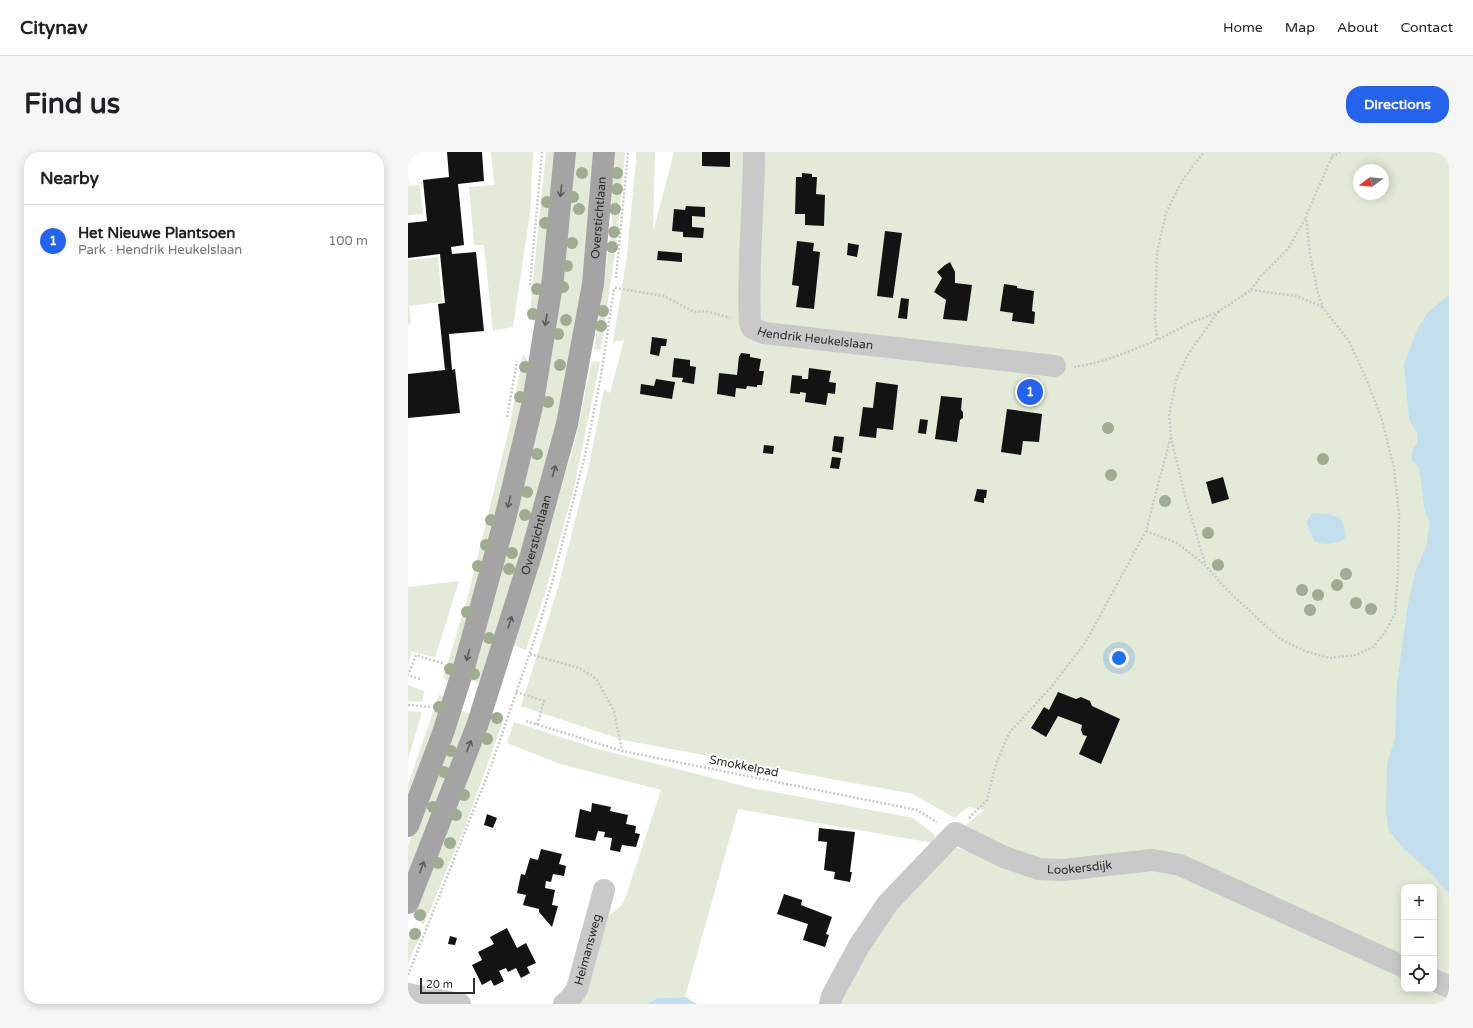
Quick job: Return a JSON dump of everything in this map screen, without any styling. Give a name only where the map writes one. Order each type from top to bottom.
[{"type":"main road","points":[[408,826],[443,733],[465,664],[505,519],[533,402],[553,278],[565,152]]},
{"type":"main road","name":"Overstichtlaan","points":[[408,903],[477,726],[532,555],[567,424],[593,284],[604,152]]},
{"type":"street","name":"Hendrik Heukelslaan","points":[[754,152],[754,183],[748,288],[750,323],[752,328],[764,333],[1055,366]]},
{"type":"street","name":"Lookersdijk","points":[[955,833],[1004,857],[1039,869],[1063,870],[1152,860],[1180,865],[1401,966]]},
{"type":"street","points":[[830,1004],[832,996],[859,946],[888,902],[955,833]]},
{"type":"street","name":"Heimansweg","points":[[564,1004],[570,999],[577,989],[604,890]]},
{"type":"street","points":[[1437,981],[1449,987]]},
{"type":"street","points":[[408,994],[460,1004]]},
{"type":"path","points":[[529,290],[542,152]]},
{"type":"path","points":[[1157,340],[1155,319],[1157,253],[1166,213],[1182,181],[1204,152]]},
{"type":"path","points":[[1055,366],[1071,367],[1087,365],[1123,354],[1157,340],[1190,323],[1218,312],[1251,290],[1261,276],[1288,249],[1306,216],[1334,152]]},
{"type":"path","points":[[1332,157],[1340,152]]},
{"type":"path","points":[[1146,531],[1178,542],[1205,565],[1227,590],[1280,639],[1305,651],[1329,658],[1356,655],[1373,647],[1385,632],[1395,614],[1400,514],[1394,467],[1381,417],[1366,378],[1349,341],[1323,308],[1310,254],[1306,216]]},
{"type":"path","points":[[614,288],[664,296],[694,312],[706,311],[750,323]]},
{"type":"path","points":[[1251,290],[1296,296],[1323,308]]},
{"type":"path","points":[[1205,565],[1186,500],[1170,436],[1169,415],[1177,377],[1189,353],[1218,312]]},
{"type":"path","points":[[506,424],[518,357]]},
{"type":"path","points":[[955,833],[987,800],[996,764],[1010,733],[1052,686],[1085,643],[1146,531],[1170,436]]},
{"type":"path","points":[[530,654],[579,668],[591,675],[596,680],[614,711],[622,751]]},
{"type":"path","points":[[420,679],[408,675],[416,655],[444,664],[446,657]]},
{"type":"path","points":[[516,692],[544,701],[537,725]]},
{"type":"path","points":[[428,714],[433,700]]},
{"type":"path","points":[[408,705],[430,707]]},
{"type":"path","name":"Smokkelpad","points":[[526,721],[622,751],[917,810],[955,833]]},
{"type":"green space","points":[[491,152],[533,152],[530,213],[513,327],[493,331],[484,245],[474,245],[469,187],[494,185]]},
{"type":"green space","points":[[546,152],[560,152],[541,314],[529,320]]},
{"type":"green space","points":[[571,152],[598,152],[581,314],[559,426],[485,685],[472,680],[469,673],[478,642]]},
{"type":"green space","points":[[610,152],[625,152],[618,231],[601,350],[594,349],[612,224]]},
{"type":"green space","points":[[636,152],[655,152],[653,232],[674,152],[1449,152],[1449,982],[1437,976],[1437,884],[1401,884],[1401,960],[1179,856],[1074,862],[1026,859],[964,827],[984,810],[968,807],[955,818],[913,794],[623,740],[521,706],[557,591],[589,466],[604,389],[610,393],[624,340],[613,342],[626,262]]},
{"type":"green space","points":[[408,178],[409,186],[420,185],[423,214],[408,215]]},
{"type":"green space","points":[[438,257],[442,302],[409,306],[411,324],[408,324],[408,260]]},
{"type":"green space","points":[[523,354],[532,367],[454,682],[443,679],[468,596],[510,425]]},
{"type":"green space","points":[[592,361],[600,362],[574,488],[546,590],[526,650],[513,645],[549,515],[572,454]]},
{"type":"green space","points":[[459,581],[435,658],[412,651],[408,666],[408,587]]},
{"type":"green space","points":[[408,685],[424,691],[422,702],[408,701]]},
{"type":"green space","points":[[439,695],[448,697],[408,811],[408,784]]},
{"type":"green space","points":[[457,708],[473,716],[408,882],[408,846],[435,778]]},
{"type":"green space","points":[[408,711],[422,712],[408,760]]},
{"type":"green space","points":[[489,712],[504,718],[465,827],[424,924],[415,919],[410,909]]},
{"type":"green space","points":[[514,722],[598,749],[752,788],[913,818],[935,835],[933,843],[738,809],[685,997],[657,998],[647,1004],[574,1004],[603,920],[622,905],[627,893],[661,790],[560,764],[507,743]]},
{"type":"green space","points":[[956,848],[980,854],[1146,867],[1177,873],[1401,973],[1401,992],[1437,992],[1437,990],[1449,993],[1449,1004],[834,1004],[856,958],[939,855]]},
{"type":"green space","points":[[415,927],[422,930],[408,964],[408,942]]},
{"type":"water","points":[[1449,295],[1449,894],[1430,872],[1403,848],[1389,831],[1386,814],[1387,763],[1395,739],[1397,683],[1408,604],[1415,573],[1426,546],[1430,524],[1424,507],[1419,467],[1412,461],[1412,451],[1417,442],[1417,433],[1409,419],[1404,364],[1418,328],[1428,312]]},
{"type":"water","points":[[1312,513],[1329,514],[1340,518],[1344,526],[1345,538],[1331,544],[1315,542],[1306,523]]},
{"type":"water","points":[[685,997],[697,1004],[647,1004],[657,998]]},
{"type":"building","points":[[447,152],[482,152],[484,181],[458,184],[464,245],[451,247],[452,254],[476,252],[484,331],[449,334],[452,370],[455,369],[460,413],[408,418],[408,374],[445,370],[438,304],[445,303],[440,254],[408,258],[408,223],[427,221],[423,180],[449,177]]},
{"type":"building","points":[[702,152],[730,152],[730,167],[702,166]]},
{"type":"building","points":[[802,173],[812,174],[812,177],[817,177],[816,194],[825,195],[824,226],[805,225],[805,214],[795,214],[796,177],[802,177]]},
{"type":"building","points":[[686,206],[705,207],[705,217],[692,216],[692,227],[704,228],[703,238],[683,237],[683,232],[672,231],[674,209],[685,210]]},
{"type":"building","points":[[885,231],[902,233],[893,298],[877,296]]},
{"type":"building","points":[[797,241],[814,243],[813,251],[820,252],[814,309],[796,307],[799,286],[792,285]]},
{"type":"building","points":[[848,243],[859,245],[857,257],[847,255]]},
{"type":"building","points":[[658,251],[682,253],[682,262],[657,260]]},
{"type":"building","points":[[950,262],[955,272],[955,283],[972,285],[967,321],[943,319],[946,300],[934,292],[942,278],[937,272]]},
{"type":"building","points":[[1004,284],[1034,291],[1032,311],[1035,312],[1034,324],[1012,321],[1013,313],[1000,311]]},
{"type":"building","points":[[901,298],[909,299],[907,319],[898,318]]},
{"type":"building","points":[[652,337],[667,339],[666,346],[661,346],[659,356],[650,354]]},
{"type":"building","points":[[741,353],[750,354],[750,357],[761,359],[759,371],[764,371],[762,385],[757,385],[757,387],[747,386],[746,389],[736,388],[735,397],[717,394],[719,373],[737,375],[739,356]]},
{"type":"building","points":[[674,358],[690,360],[690,366],[696,367],[694,384],[682,382],[683,378],[672,377]]},
{"type":"building","points":[[809,368],[831,371],[829,382],[836,383],[835,394],[828,393],[826,405],[805,402],[806,393],[790,393],[792,375],[802,376],[802,379],[808,379]]},
{"type":"building","points":[[656,379],[675,382],[672,399],[640,394],[641,384],[654,386]]},
{"type":"building","points":[[876,382],[898,385],[893,430],[877,428],[876,438],[859,436],[863,407],[873,408]]},
{"type":"building","points":[[941,396],[962,398],[961,410],[963,412],[963,418],[960,420],[957,442],[935,439]]},
{"type":"building","points":[[1007,409],[1042,414],[1039,442],[1023,441],[1021,455],[1001,452]]},
{"type":"building","points":[[920,419],[928,420],[926,434],[918,433]]},
{"type":"building","points":[[834,436],[844,437],[842,453],[832,451]]},
{"type":"building","points":[[764,445],[774,446],[773,454],[763,453]]},
{"type":"building","points":[[832,457],[841,458],[839,469],[830,468]]},
{"type":"building","points":[[1223,477],[1229,499],[1212,504],[1206,482]]},
{"type":"building","points":[[977,489],[987,490],[984,503],[974,501]]},
{"type":"building","points":[[1058,692],[1076,699],[1081,697],[1090,701],[1092,706],[1120,719],[1101,764],[1079,754],[1087,736],[1083,735],[1081,730],[1082,725],[1058,716],[1046,737],[1031,728],[1044,707],[1049,710]]},
{"type":"building","points":[[592,803],[611,807],[610,811],[628,815],[626,824],[636,826],[635,833],[640,834],[636,847],[622,845],[620,852],[610,850],[612,838],[604,837],[605,832],[598,831],[595,841],[575,837],[580,809],[591,812]]},
{"type":"building","points":[[487,814],[497,818],[493,828],[484,825]]},
{"type":"building","points":[[819,828],[855,832],[850,882],[834,879],[835,872],[824,870],[827,842],[818,841]]},
{"type":"building","points":[[541,849],[562,854],[559,864],[566,866],[564,876],[553,874],[551,882],[546,881],[545,888],[555,890],[552,905],[558,906],[552,927],[539,912],[539,909],[523,905],[526,895],[517,893],[521,874],[525,875],[530,858],[538,860]]},
{"type":"building","points":[[784,894],[802,900],[801,905],[832,917],[826,934],[829,935],[825,947],[803,940],[808,924],[777,914]]},
{"type":"building","points":[[507,928],[517,948],[526,943],[536,963],[527,967],[530,973],[521,978],[516,968],[508,972],[506,968],[499,971],[504,981],[494,986],[491,980],[482,985],[472,965],[482,960],[478,952],[494,944],[490,937]]},
{"type":"building","points":[[450,936],[457,938],[455,945],[448,944]]},
{"type":"place","name":"Het Nieuwe Plantsoen","points":[[1030,392]]}]
